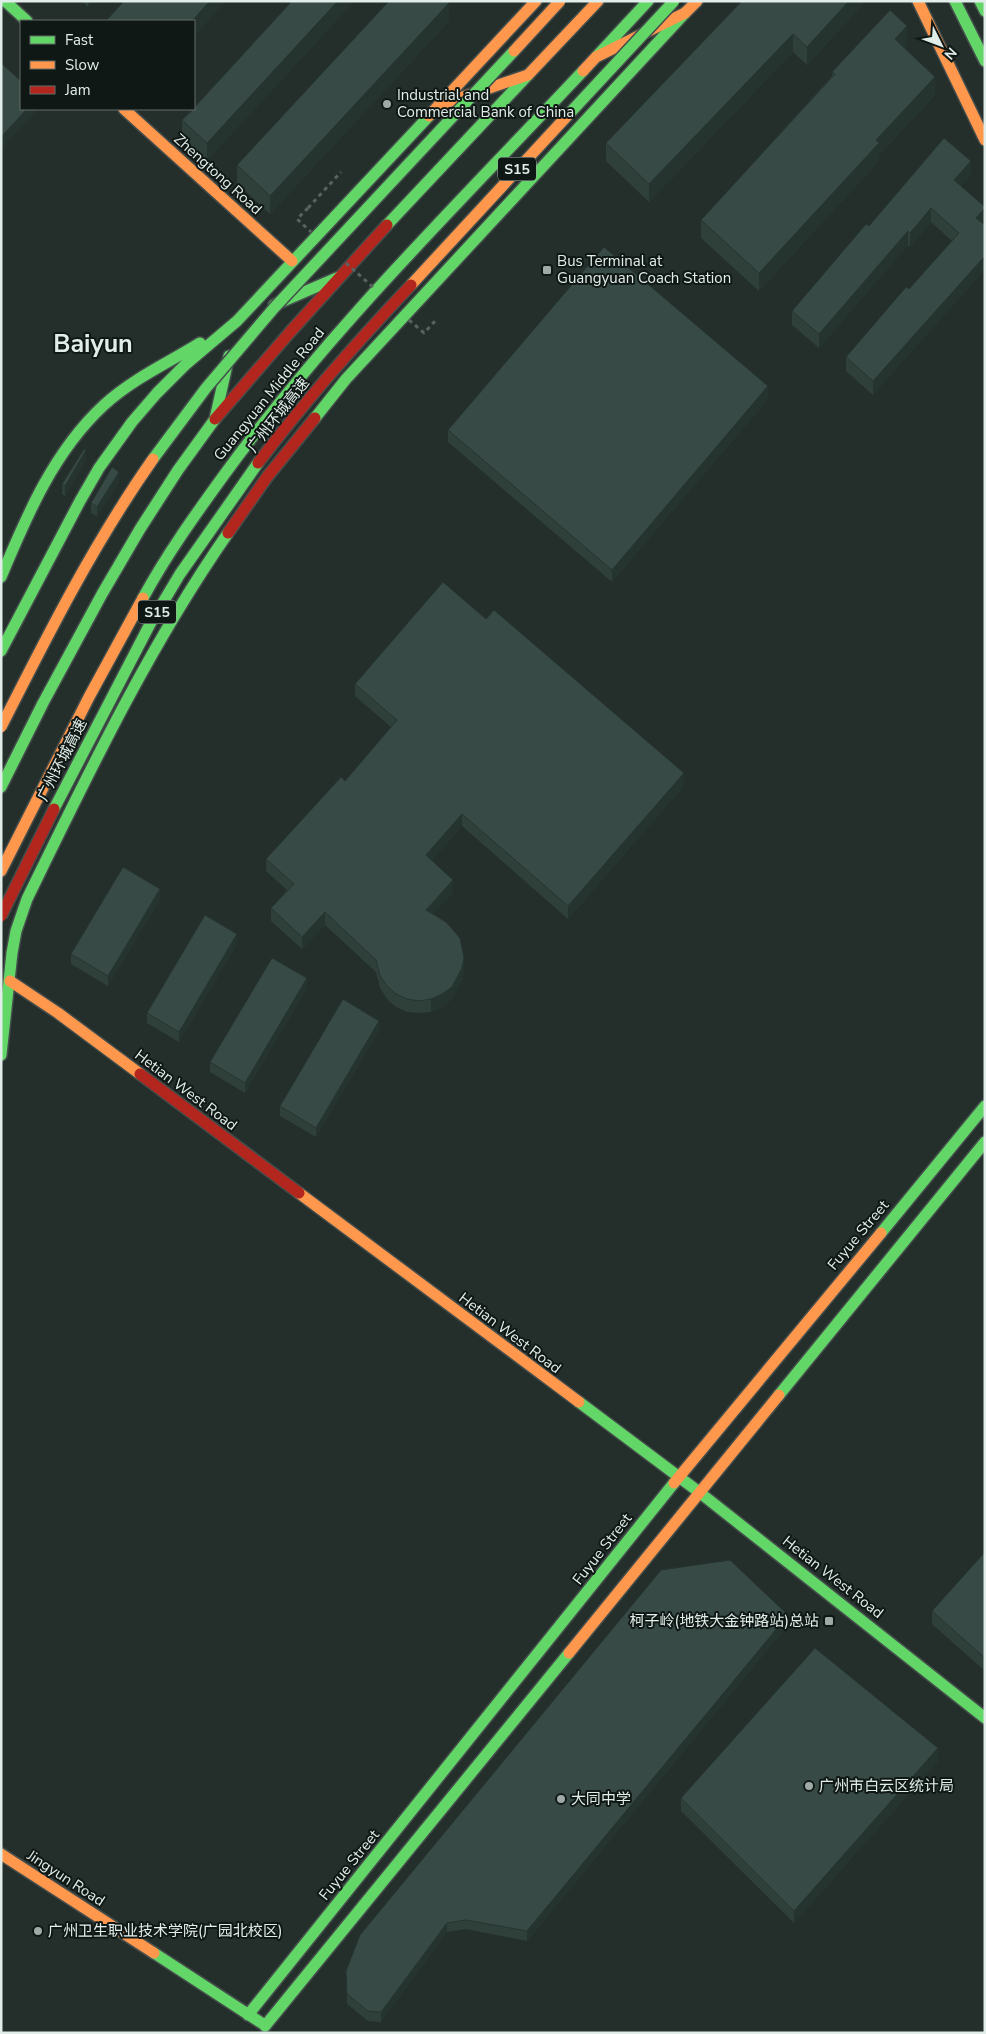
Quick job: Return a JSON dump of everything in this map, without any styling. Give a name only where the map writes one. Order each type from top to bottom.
[{"type":"main road","points":[[5,1],[26,20]]},
{"type":"main road","points":[[1,651],[80,500],[127,430],[157,392],[185,365],[237,321],[536,1]]},
{"type":"main road","points":[[1,726],[92,555],[126,500],[173,432],[220,371],[291,288],[560,1]]},
{"type":"main road","name":"Guangyuan Middle Road","points":[[1,787],[43,703],[102,594],[140,529],[178,470],[215,419],[268,356],[339,277],[598,1]]},
{"type":"main road","name":"Guangyuan Middle Road","points":[[1,871],[89,697],[154,578],[218,481],[288,390],[347,322],[648,1]]},
{"type":"main road","name":"广州环城高速","points":[[1,916],[62,792],[146,632],[180,574],[235,494],[296,413],[361,338],[674,1]]},
{"type":"main road","points":[[1,1055],[6,984],[16,931],[28,899],[85,780],[136,683],[175,614],[218,547],[267,477],[346,379],[697,1]]},
{"type":"main road","points":[[918,1],[985,140]]},
{"type":"main road","points":[[955,1],[985,61]]},
{"type":"main road","points":[[980,1],[985,11]]},
{"type":"main road","points":[[596,58],[685,13]]},
{"type":"main road","points":[[439,105],[528,75]]},
{"type":"main road","name":"Zhengtong Road","points":[[125,110],[292,261]]},
{"type":"main road","points":[[1,577],[32,506],[53,466],[72,440],[97,412],[127,386],[237,321],[339,277]]},
{"type":"main road","points":[[215,419],[237,321]]},
{"type":"main road","points":[[267,477],[288,390]]},
{"type":"main road","points":[[1,706],[19,679],[70,624],[102,594]]},
{"type":"main road","points":[[27,817],[85,780]]},
{"type":"main road","name":"Hetian West Road","points":[[6,984],[74,1025],[679,1477],[985,1718]]},
{"type":"main road","name":"Fuyue Street","points":[[265,2026],[575,1627],[679,1477],[985,1106]]},
{"type":"main road","name":"Fuyue Street","points":[[248,2015],[575,1627],[699,1492],[985,1142]]},
{"type":"main road","name":"Jingyun Road","points":[[1,1854],[265,2026]]},
{"type":"main road","points":[[265,2026],[280,2033]]},
{"type":"path","points":[[318,238],[297,219],[341,172]]},
{"type":"path","points":[[339,257],[382,295]]},
{"type":"path","points":[[403,314],[424,333],[437,319]]},
{"type":"building","points":[[124,1],[210,1],[193,20],[107,20]]},
{"type":"building","points":[[292,1],[338,1],[207,143],[182,120],[195,110],[195,107]]},
{"type":"building","points":[[389,1],[447,1],[449,3],[270,196],[237,165]]},
{"type":"building","points":[[742,1],[849,1],[807,47],[793,34],[649,184],[606,143]]},
{"type":"building","points":[[890,10],[907,26],[895,39],[935,77],[876,140],[879,143],[759,273],[701,220],[835,74],[832,72]]},
{"type":"building","points":[[1,63],[20,80],[20,110],[26,110],[1,137]]},
{"type":"building","points":[[944,138],[971,161],[954,180],[985,207],[976,218],[985,225],[985,256],[873,381],[846,357],[906,287],[909,289],[959,233],[931,208],[910,233],[908,231],[819,334],[792,311],[866,224],[869,226]]},
{"type":"building","points":[[604,247],[768,386],[612,570],[448,430]]},
{"type":"building","points":[[84,449],[86,450],[65,486],[62,484]]},
{"type":"building","points":[[112,467],[119,472],[97,507],[91,503]]},
{"type":"building","points":[[443,582],[486,619],[494,610],[684,773],[568,906],[462,814],[426,855],[453,880],[426,910],[446,922],[460,938],[464,958],[462,968],[452,987],[431,999],[419,1001],[407,999],[396,994],[387,986],[380,976],[376,960],[325,912],[302,937],[271,908],[294,884],[266,859],[341,777],[345,781],[397,720],[355,684]]},
{"type":"building","points":[[123,867],[160,889],[108,976],[71,954]]},
{"type":"building","points":[[205,915],[237,934],[179,1032],[147,1013]]},
{"type":"building","points":[[272,958],[307,978],[245,1083],[210,1062]]},
{"type":"building","points":[[343,999],[379,1021],[316,1128],[280,1106]]},
{"type":"building","points":[[985,1552],[985,1658],[932,1611]]},
{"type":"building","name":"大同中学","points":[[730,1560],[788,1615],[527,1931],[466,1920],[447,1923],[381,2012],[368,2011],[347,1994],[346,1971],[360,1935],[661,1570]]},
{"type":"building","name":"广州市白云区统计局","points":[[815,1648],[938,1748],[794,1911],[681,1798]]},
{"type":"traffic: fast","points":[[5,1],[26,20]]},
{"type":"traffic: fast","points":[[597,56],[648,1]]},
{"type":"traffic: fast","points":[[568,115],[674,1]]},
{"type":"traffic: fast","points":[[955,1],[985,61]]},
{"type":"traffic: fast","points":[[980,1],[985,11]]},
{"type":"traffic: fast","points":[[315,418],[346,379],[685,13]]},
{"type":"traffic: fast","points":[[153,459],[206,388],[274,308],[514,51]]},
{"type":"traffic: fast","points":[[143,598],[172,550],[213,490],[265,421],[308,369],[397,267],[583,71]]},
{"type":"traffic: fast","points":[[387,225],[528,75]]},
{"type":"traffic: fast","points":[[1,651],[80,501],[99,468],[132,422],[185,365],[237,321],[429,116]]},
{"type":"traffic: fast","points":[[274,305],[339,277]]},
{"type":"traffic: fast","points":[[1,577],[32,507],[56,463],[86,423],[126,387],[200,343]]},
{"type":"traffic: fast","points":[[1,787],[43,703],[102,594],[140,529],[178,470],[215,419],[229,356]]},
{"type":"traffic: fast","points":[[54,809],[150,624],[180,574],[258,463]]},
{"type":"traffic: fast","points":[[1,1055],[12,953],[16,931],[27,899],[96,759],[145,666],[171,621],[228,533]]},
{"type":"traffic: fast","points":[[881,1233],[985,1106]]},
{"type":"traffic: fast","points":[[779,1395],[985,1142]]},
{"type":"traffic: fast","points":[[579,1402],[699,1492],[985,1718]]},
{"type":"traffic: fast","points":[[248,2015],[674,1483]]},
{"type":"traffic: fast","points":[[265,2026],[569,1653]]},
{"type":"traffic: fast","points":[[154,1953],[263,2024]]},
{"type":"traffic: slow","points":[[439,105],[536,1]]},
{"type":"traffic: slow","points":[[514,51],[560,1]]},
{"type":"traffic: slow","points":[[429,116],[439,105],[528,75],[598,1]]},
{"type":"traffic: slow","points":[[583,71],[596,57],[685,13],[697,1]]},
{"type":"traffic: slow","points":[[918,1],[985,140]]},
{"type":"traffic: slow","points":[[125,110],[292,261]]},
{"type":"traffic: slow","points":[[411,285],[568,115]]},
{"type":"traffic: slow","points":[[1,727],[91,557],[153,459]]},
{"type":"traffic: slow","points":[[1,871],[89,697],[143,598]]},
{"type":"traffic: slow","points":[[10,981],[58,1013],[140,1074]]},
{"type":"traffic: slow","points":[[299,1193],[579,1402]]},
{"type":"traffic: slow","points":[[674,1483],[881,1233]]},
{"type":"traffic: slow","points":[[569,1653],[779,1395]]},
{"type":"traffic: slow","points":[[1,1854],[154,1953]]},
{"type":"traffic: jam","points":[[215,419],[291,331],[387,225]]},
{"type":"traffic: jam","points":[[258,463],[332,372],[411,285]]},
{"type":"traffic: jam","points":[[228,533],[267,477],[315,418]]},
{"type":"traffic: jam","points":[[1,916],[54,809]]},
{"type":"traffic: jam","points":[[140,1074],[299,1193]]},
{"type":"place","name":"Industrial and Commercial Bank of China","points":[[387,104]]},
{"type":"place","name":"Bus Terminal at Guangyuan Coach Station","points":[[547,270]]},
{"type":"place","name":"柯子岭(地铁大金钟路站)总站","points":[[829,1621]]},
{"type":"place","name":"广州市白云区统计局","points":[[809,1786]]},
{"type":"place","name":"大同中学","points":[[561,1799]]},
{"type":"place","name":"广州卫生职业技术学院(广园北校区)","points":[[38,1931]]},
{"type":"district","name":"Baiyun","points":[[93,344]]}]
